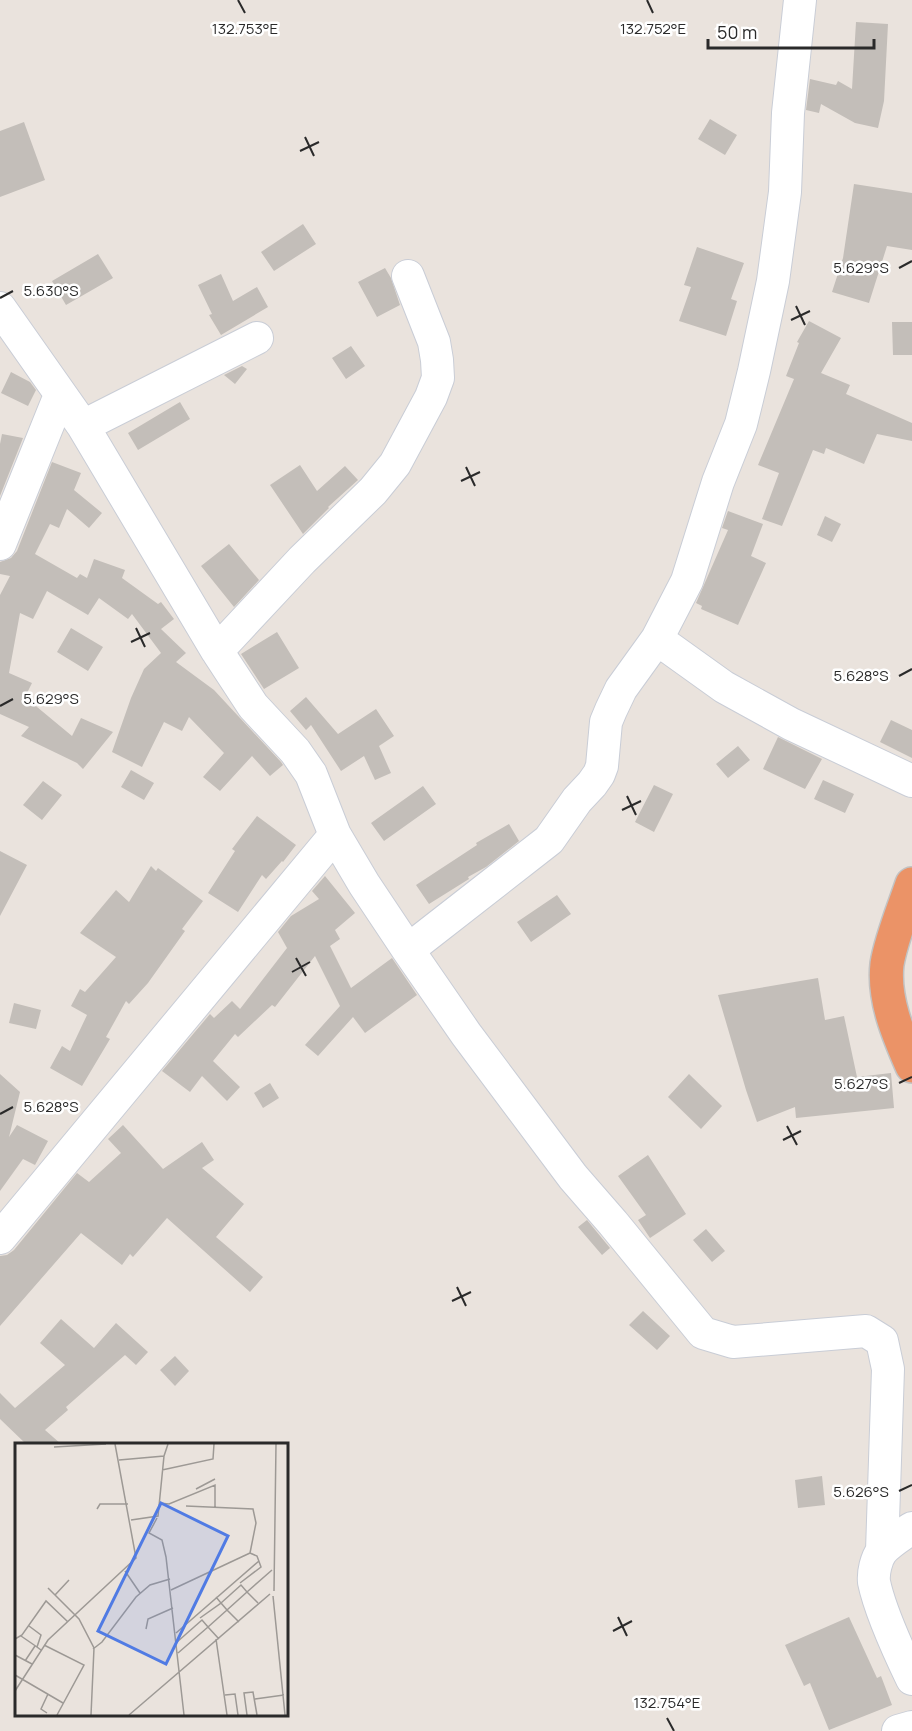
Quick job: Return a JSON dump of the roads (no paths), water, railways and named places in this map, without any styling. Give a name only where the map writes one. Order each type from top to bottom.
[{"type":"highway","points":[[912,884],[887,964],[888,1000],[899,1036],[912,1066]]},
{"type":"street","points":[[408,950],[549,840],[577,800],[592,784],[599,774],[604,751],[606,722],[621,688],[657,639],[687,581],[718,482],[741,423],[772,281],[784,192],[788,113],[800,0]]},
{"type":"street","points":[[217,651],[302,560],[373,491],[395,464],[431,397],[438,378],[434,342],[408,276]]},
{"type":"street","points":[[0,308],[83,426],[217,651],[253,706],[296,751],[311,774],[335,835],[408,950],[466,1034],[573,1177],[614,1223],[703,1332],[733,1342],[866,1331],[882,1341],[888,1369],[882,1551],[876,1563],[874,1580],[887,1622],[912,1679]]},
{"type":"street","points":[[83,426],[257,338]]},
{"type":"street","points":[[0,544],[60,395]]},
{"type":"street","points":[[657,639],[724,687],[791,724],[912,781]]},
{"type":"street","points":[[0,1238],[335,835]]},
{"type":"street","points":[[882,1551],[912,1528]]},
{"type":"street","points":[[898,1731],[912,1727]]}]
